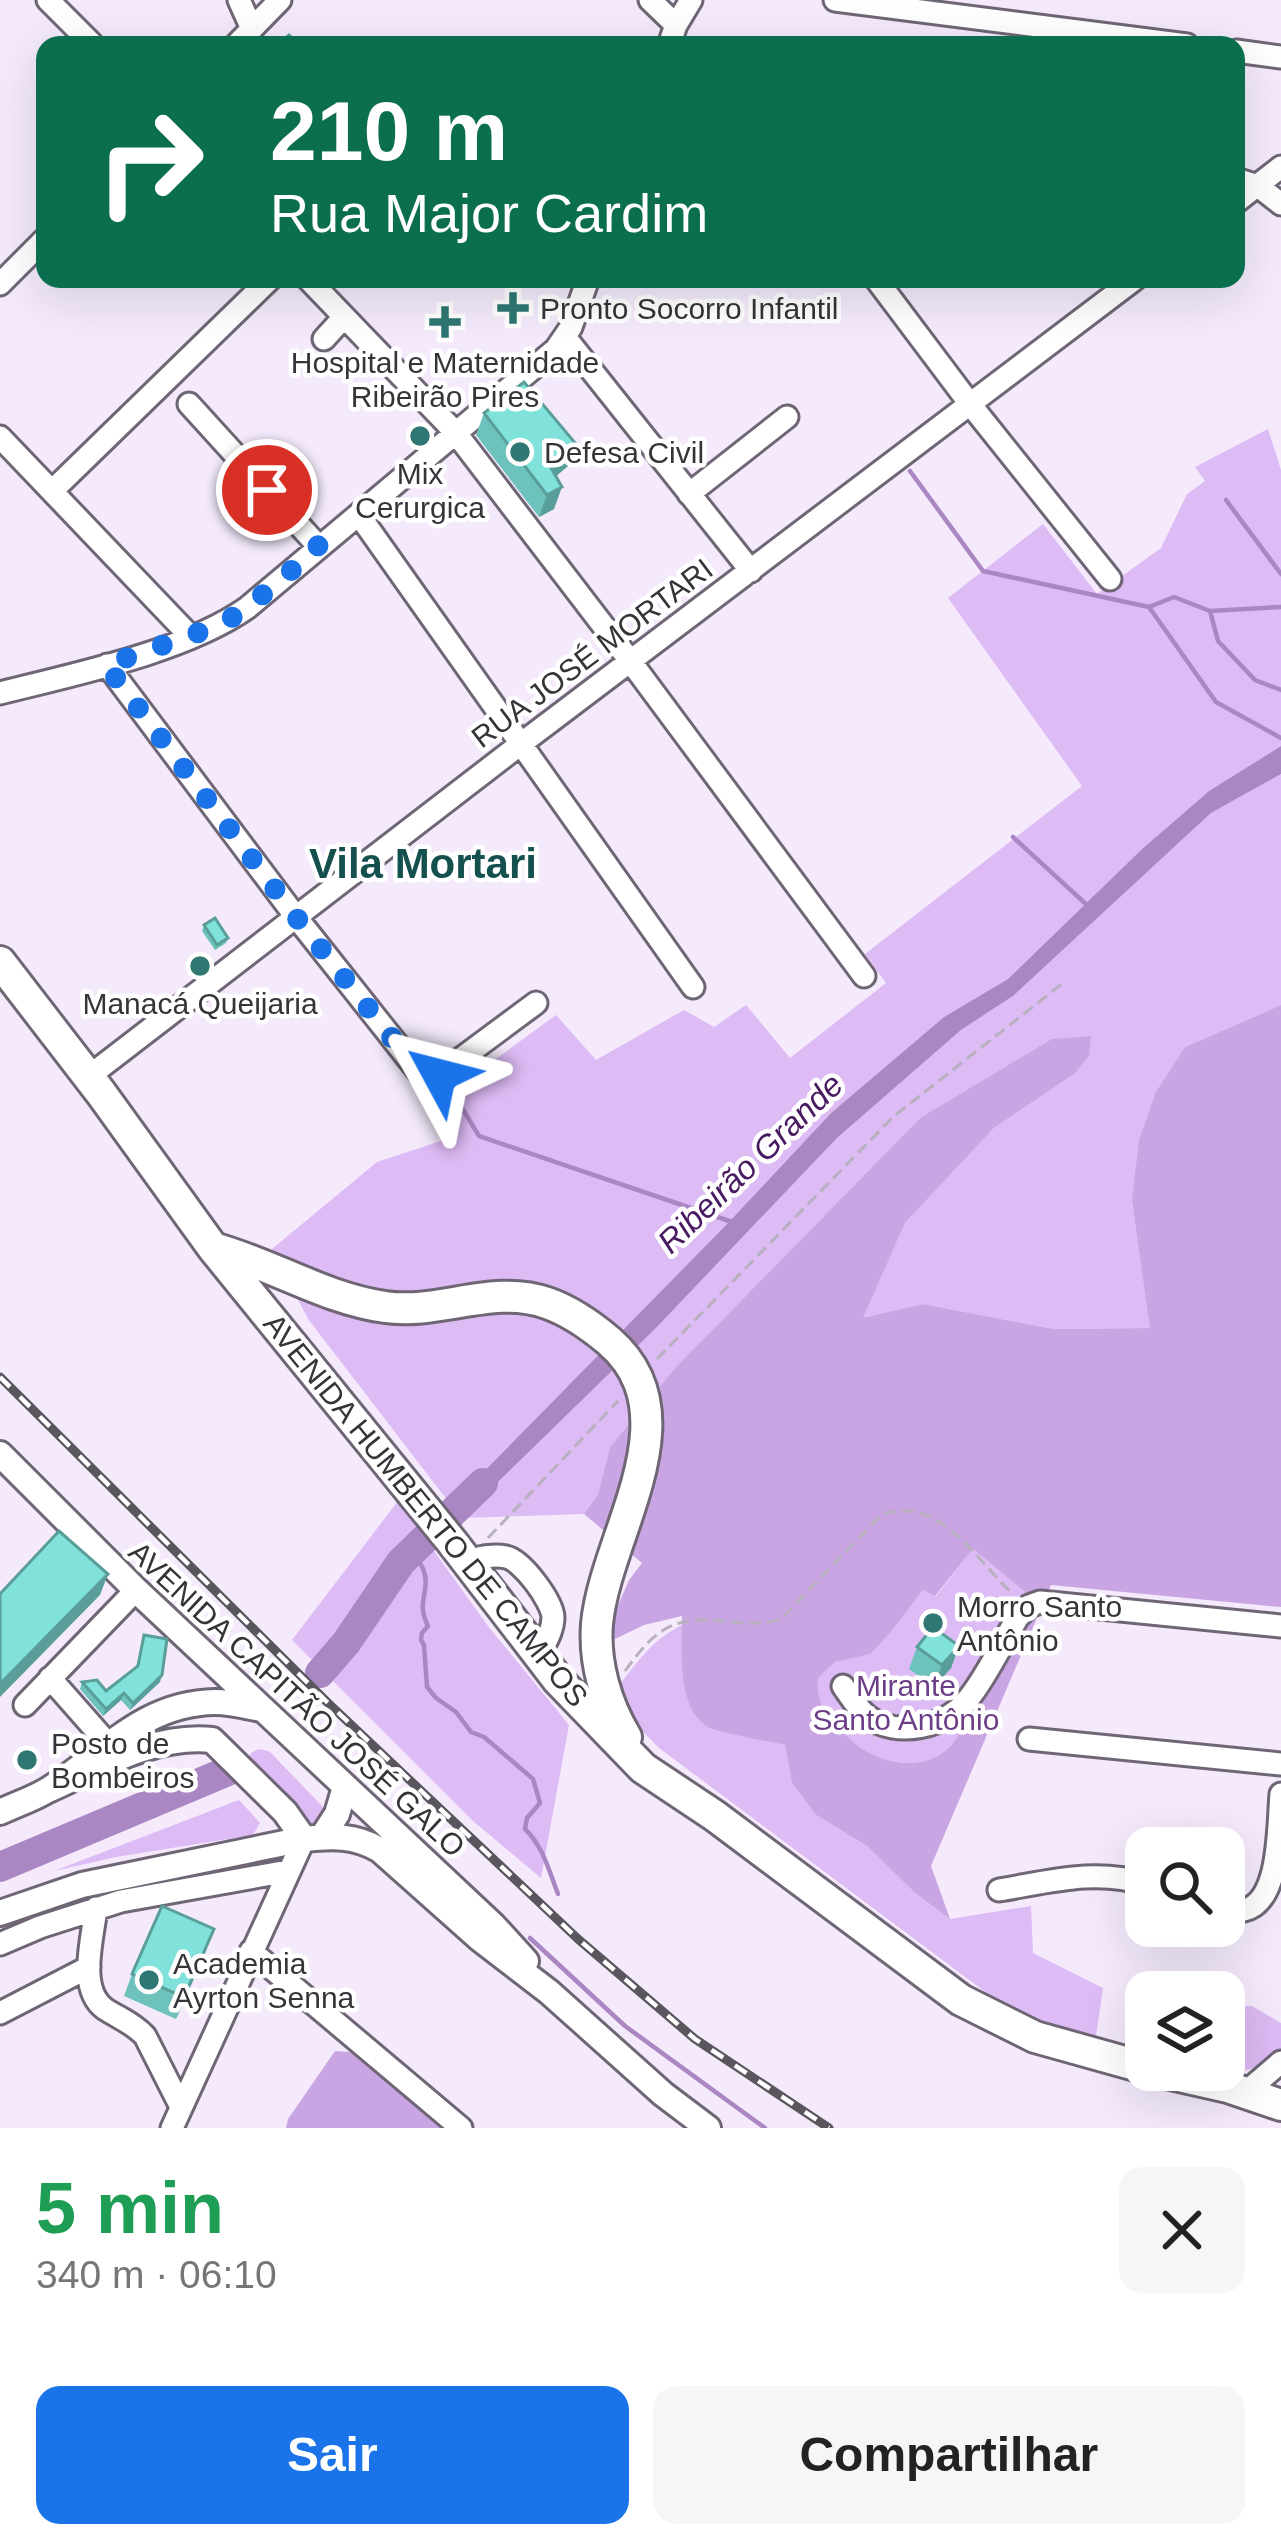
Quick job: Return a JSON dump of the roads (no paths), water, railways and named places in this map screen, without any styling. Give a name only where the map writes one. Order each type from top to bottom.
[{"type":"highway","name":"AVENIDA HUMBERTO DE CAMPOS","points":[[0,962],[213,1248],[558,1680],[643,1768],[962,2000],[1035,2037],[1125,2062]]},
{"type":"highway","name":"AVENIDA HUMBERTO DE CAMPOS","points":[[213,1248],[248,1258],[341,1299],[389,1308],[426,1308],[512,1294],[541,1301],[569,1311],[622,1352],[638,1378],[646,1423],[643,1461],[598,1617],[596,1640],[601,1675],[616,1720],[643,1768]]},
{"type":"highway","points":[[541,1657],[579,1650],[596,1640]]},
{"type":"highway","name":"AVENIDA HUMBERTO DE CAMPOS","points":[[1261,2089],[1281,2105]]},
{"type":"main road","name":"AVENIDA CAPITÃO JOSÉ GALO","points":[[0,1454],[136,1590],[494,1926],[549,1991]]},
{"type":"main road","points":[[48,1790],[157,1713],[220,1702],[261,1709]]},
{"type":"main road","points":[[0,1812],[130,1754],[177,1739],[212,1740],[285,1813],[303,1840]]},
{"type":"main road","points":[[0,1913],[82,1885],[303,1840],[337,1814],[345,1787]]},
{"type":"main road","name":"AVENIDA CAPITÃO JOSÉ GALO","points":[[303,1840],[350,1838],[380,1850],[480,1940],[549,1991],[663,2094],[708,2128]]},
{"type":"street","points":[[47,0],[84,36]]},
{"type":"street","points":[[239,0],[244,36]]},
{"type":"street","points":[[245,36],[280,0]]},
{"type":"street","points":[[650,0],[673,35],[691,0]]},
{"type":"street","points":[[835,0],[975,9],[1134,36]]},
{"type":"street","points":[[1245,52],[1281,57]]},
{"type":"street","points":[[1247,182],[1281,167]]},
{"type":"street","points":[[1247,182],[1281,204]]},
{"type":"street","points":[[0,284],[36,248]]},
{"type":"street","points":[[52,491],[261,288]]},
{"type":"street","points":[[317,288],[455,432],[864,976]]},
{"type":"street","points":[[0,694],[190,637],[247,608],[548,357],[565,338],[584,288]]},
{"type":"street","points":[[882,288],[1111,579]]},
{"type":"street","name":"RUA JOSÉ MORTARI","points":[[88,1077],[1123,288]]},
{"type":"street","points":[[324,339],[344,316]]},
{"type":"street","points":[[565,338],[751,571]]},
{"type":"street","points":[[189,404],[319,547]]},
{"type":"street","points":[[689,494],[787,417]]},
{"type":"street","points":[[0,437],[190,637]]},
{"type":"street","points":[[359,515],[693,987]]},
{"type":"street","points":[[106,665],[419,1072],[439,1075],[536,1003]]},
{"type":"street","points":[[25,1705],[136,1590]]},
{"type":"street","points":[[843,1687],[863,1714],[880,1724],[923,1727],[943,1719],[969,1699],[1018,1616],[1040,1602],[1281,1626]]},
{"type":"street","points":[[50,1678],[109,1745]]},
{"type":"street","points":[[1029,1739],[1281,1764]]},
{"type":"street","points":[[1245,1909],[1258,1904],[1275,1870],[1281,1794]]},
{"type":"street","points":[[177,2118],[303,1840]]},
{"type":"street","points":[[0,1944],[96,1908],[288,1870]]},
{"type":"street","points":[[998,1890],[1079,1876],[1125,1877]]},
{"type":"street","points":[[96,1908],[89,1967],[93,1995],[101,2006],[137,2026],[145,2036],[177,2118]]},
{"type":"street","points":[[251,1951],[460,2128]]},
{"type":"street","points":[[0,2013],[89,1967]]},
{"type":"street","points":[[1261,2089],[1281,2062]]},
{"type":"waterway","points":[[910,471],[983,571],[1149,607],[1174,597],[1210,611],[1281,607]]},
{"type":"waterway","points":[[1226,500],[1281,574]]},
{"type":"waterway","points":[[1149,607],[1216,702],[1281,738]]},
{"type":"waterway","points":[[1210,611],[1218,641],[1255,680],[1281,690]]},
{"type":"waterway","points":[[1013,837],[1088,906]]},
{"type":"waterway","points":[[448,1085],[479,1136],[735,1223]]},
{"type":"waterway","name":"Ribeirão Grande","points":[[320,1673],[401,1562],[483,1483]]},
{"type":"waterway","points":[[419,1546],[426,1581],[423,1610],[428,1626],[421,1640],[427,1687],[471,1732],[484,1737],[533,1779],[540,1803],[527,1818],[525,1829],[541,1851],[558,1894]]},
{"type":"waterway","name":"Ribeirão Grande","points":[[0,1867],[228,1771]]},
{"type":"waterway","points":[[530,1938],[625,2026],[765,2128]]},
{"type":"railway","points":[[0,1377],[327,1702],[578,1939],[695,2039],[829,2128]]},
{"type":"place","name":"Pronto Socorro Infantil","points":[[513,308]]},
{"type":"place","name":"Hospital e Maternidade Ribeirão Pires","points":[[445,322]]},
{"type":"place","name":"Mix Cerurgica","points":[[420,436]]},
{"type":"place","name":"Defesa Civil","points":[[520,452]]},
{"type":"place","name":"Manacá Queijaria","points":[[200,966]]},
{"type":"place","name":"Morro Santo Antônio","points":[[933,1623]]},
{"type":"place","name":"Posto de Bombeiros","points":[[27,1760]]},
{"type":"place","name":"Academia Ayrton Senna","points":[[149,1980]]},
{"type":"district","name":"Vila Mortari","points":[[423,863]]},
{"type":"park label","name":"Mirante Santo Antônio","points":[[906,1702]]}]
